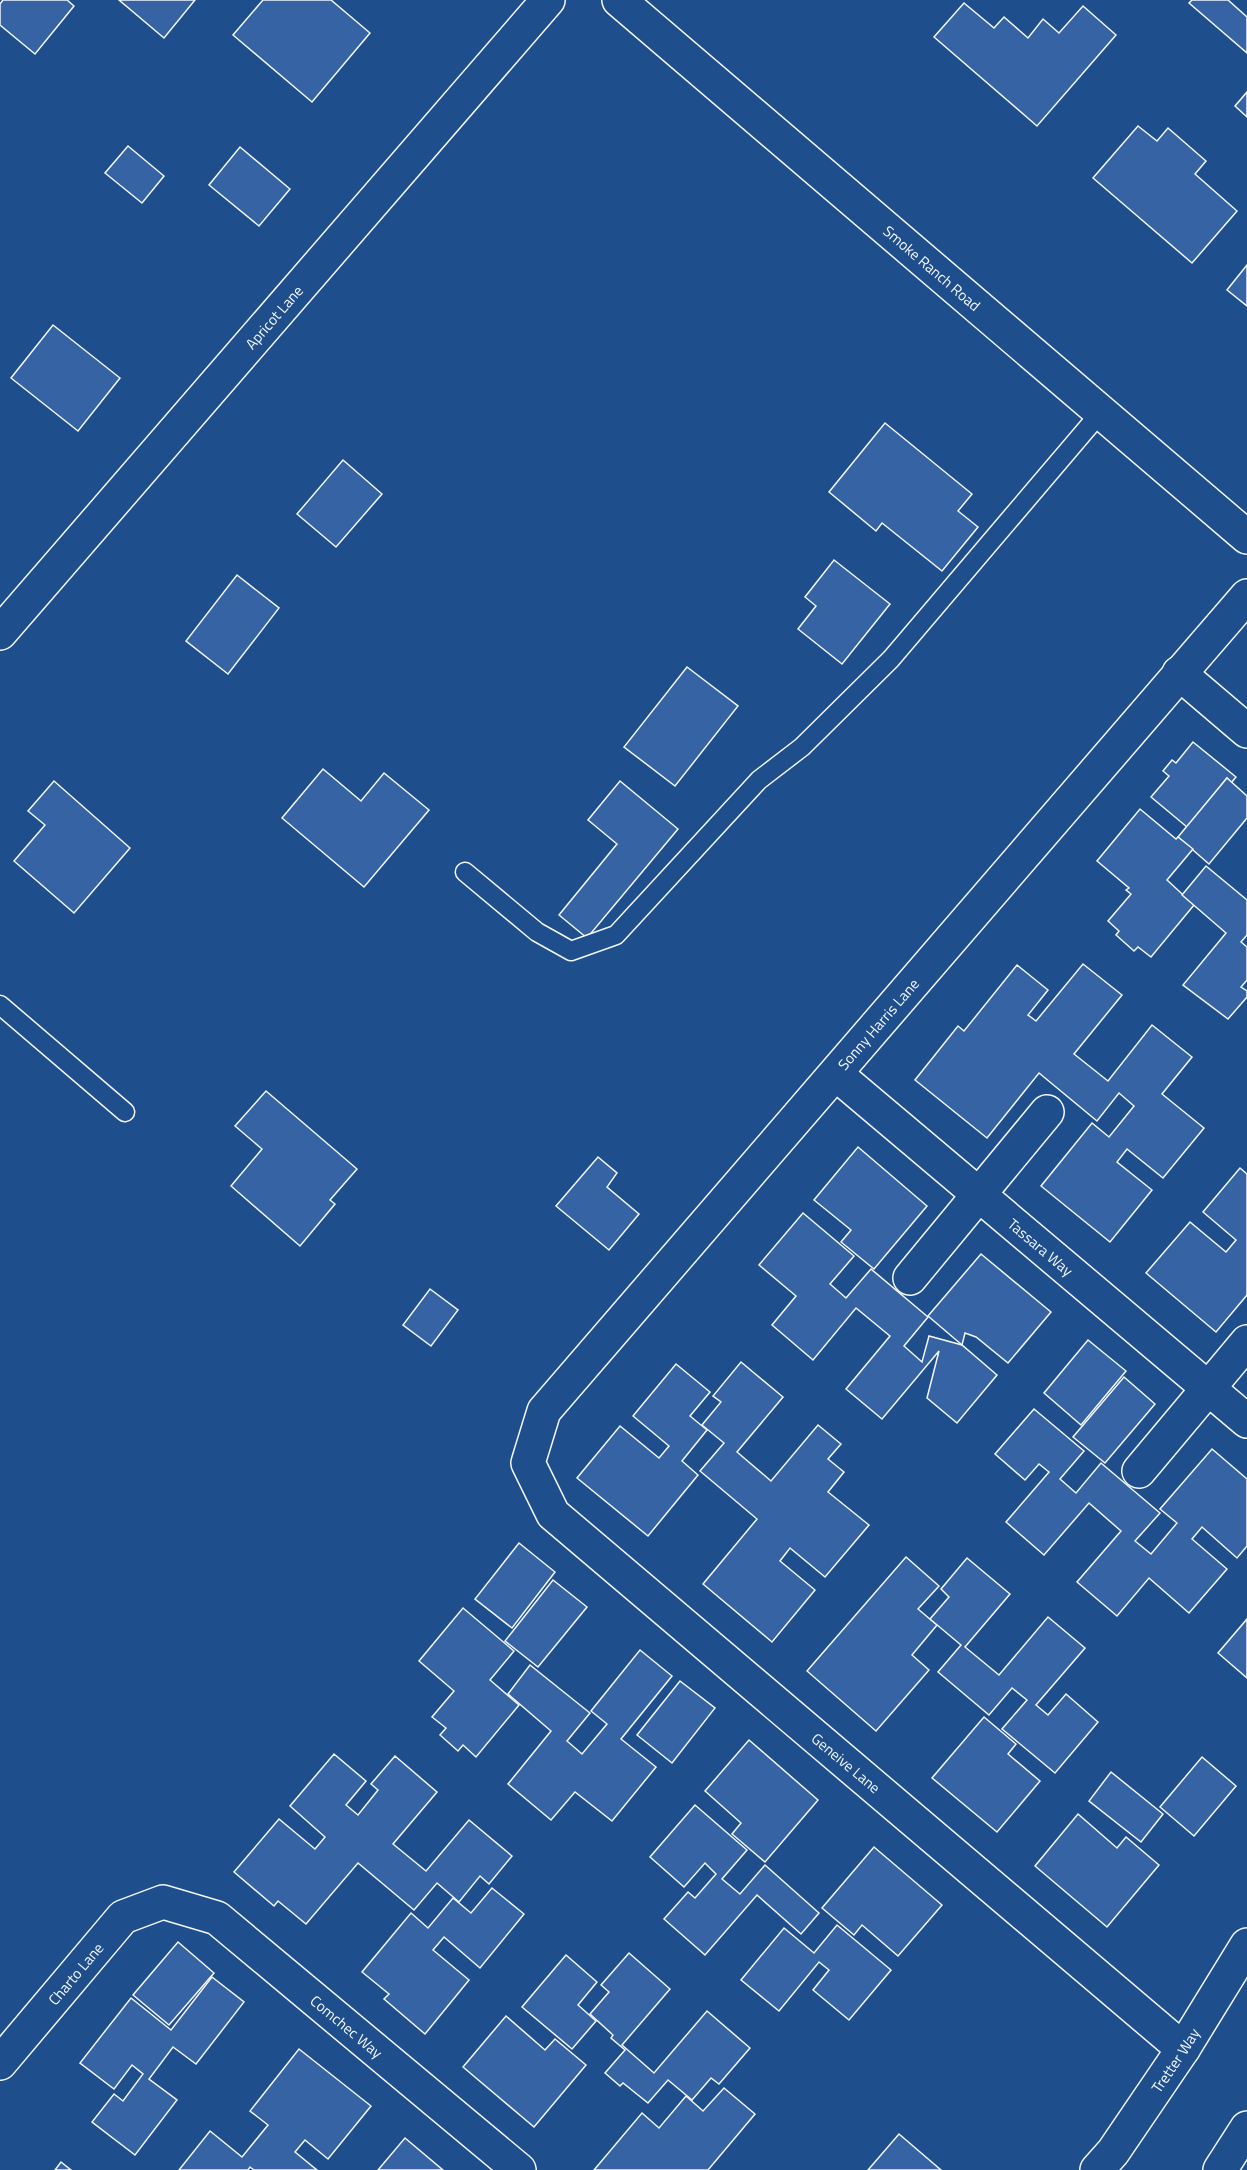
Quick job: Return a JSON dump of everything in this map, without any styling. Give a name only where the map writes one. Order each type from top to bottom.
[{"type":"street","name":"Apricot Lane","points":[[0,633],[548,0]]},
{"type":"street","name":"Smoke Ranch Road","points":[[619,0],[1247,537]]},
{"type":"street","name":"Sonny Harris Lane","points":[[528,1462],[544,1411],[1247,596]]},
{"type":"street","points":[[1179,673],[1247,731]]},
{"type":"street","name":"Tassara Way","points":[[836,1074],[1247,1421]]},
{"type":"street","points":[[910,1278],[1047,1112]]},
{"type":"street","points":[[1139,1471],[1247,1342]]},
{"type":"street","name":"Geneive Lane","points":[[528,1462],[553,1514],[1183,2049]]},
{"type":"street","name":"Charto Lane","points":[[0,2063],[123,1917],[163,1902]]},
{"type":"street","name":"Comchec Way","points":[[163,1902],[217,1918],[519,2170]]},
{"type":"street","name":"Tretter Way","points":[[1097,2170],[1113,2152],[1183,2049],[1247,1945]]},
{"type":"street","points":[[1220,2170],[1247,2128]]},
{"type":"lane","points":[[465,872],[537,932],[571,951],[616,935],[759,780],[802,747],[891,659],[1101,412]]},
{"type":"lane","points":[[0,1005],[126,1112]]},
{"type":"building","points":[[3,0],[67,0],[74,6],[35,54],[0,25],[0,4]]},
{"type":"building","points":[[119,0],[195,0],[164,38]]},
{"type":"building","points":[[263,0],[331,0],[370,33],[312,102],[233,35]]},
{"type":"building","points":[[1192,0],[1228,0],[1247,17],[1247,53],[1189,3]]},
{"type":"building","points":[[964,3],[994,28],[1004,17],[1028,38],[1043,19],[1059,33],[1083,6],[1116,35],[1037,126],[934,37]]},
{"type":"building","points":[[1247,92],[1247,117],[1235,106]]},
{"type":"building","points":[[1138,126],[1157,141],[1168,128],[1206,161],[1195,174],[1237,211],[1192,263],[1093,178]]},
{"type":"building","points":[[128,146],[164,176],[142,203],[105,173]]},
{"type":"building","points":[[240,147],[290,189],[259,226],[209,185]]},
{"type":"building","points":[[1247,265],[1247,306],[1227,290]]},
{"type":"building","points":[[53,325],[120,378],[78,431],[11,378]]},
{"type":"building","points":[[885,423],[972,494],[958,511],[978,527],[942,571],[882,523],[876,531],[829,492]]},
{"type":"building","points":[[343,460],[382,494],[336,547],[297,514]]},
{"type":"building","points":[[834,560],[890,604],[842,664],[798,629],[816,606],[805,597]]},
{"type":"building","points":[[237,575],[279,608],[228,674],[186,641]]},
{"type":"building","points":[[687,667],[738,706],[675,786],[624,747]]},
{"type":"building","points":[[1193,742],[1236,777],[1231,783],[1227,778],[1187,827],[1151,797],[1169,776],[1163,771],[1172,760],[1176,763]]},
{"type":"building","points":[[323,769],[361,801],[384,773],[429,810],[364,887],[282,818]]},
{"type":"building","points":[[1227,778],[1247,796],[1247,818],[1209,864],[1178,837]]},
{"type":"building","points":[[54,781],[130,848],[74,913],[14,861],[45,825],[28,811]]},
{"type":"building","points":[[620,781],[678,829],[587,938],[559,915],[617,844],[588,820]]},
{"type":"building","points":[[1140,809],[1176,839],[1178,837],[1193,849],[1167,880],[1194,905],[1151,957],[1138,947],[1134,951],[1116,935],[1119,931],[1108,921],[1131,894],[1126,890],[1129,888],[1097,861]]},
{"type":"building","points":[[1206,866],[1247,900],[1247,935],[1241,942],[1247,947],[1247,980],[1241,987],[1247,991],[1247,997],[1228,1019],[1183,985],[1226,933],[1182,895]]},
{"type":"building","points":[[1083,964],[1122,995],[1074,1054],[1108,1081],[1152,1025],[1192,1057],[1162,1094],[1204,1128],[1163,1178],[1127,1149],[1117,1162],[1152,1190],[1110,1242],[1041,1186],[1092,1123],[1109,1137],[1134,1106],[1119,1093],[1097,1121],[1039,1073],[987,1138],[915,1080],[958,1026],[964,1031],[1017,965],[1048,990],[1028,1015],[1036,1021]]},
{"type":"building","points":[[266,1091],[357,1169],[330,1200],[335,1204],[300,1246],[231,1186],[262,1149],[235,1126]]},
{"type":"building","points":[[858,1147],[927,1206],[874,1269],[841,1242],[851,1230],[814,1200]]},
{"type":"building","points":[[598,1157],[617,1173],[607,1187],[639,1214],[609,1250],[556,1206]]},
{"type":"building","points":[[1240,1168],[1247,1174],[1247,1295],[1216,1332],[1146,1273],[1190,1222],[1226,1252],[1236,1240],[1203,1212]]},
{"type":"building","points":[[803,1213],[854,1256],[830,1284],[846,1298],[871,1269],[928,1317],[904,1346],[922,1362],[929,1336],[962,1345],[997,1375],[957,1423],[927,1398],[939,1351],[882,1419],[846,1389],[890,1336],[856,1308],[813,1360],[772,1325],[796,1296],[759,1265]]},
{"type":"building","points":[[981,1254],[1051,1312],[1008,1363],[976,1337],[965,1333],[962,1345],[928,1316]]},
{"type":"building","points":[[430,1289],[458,1310],[431,1346],[403,1325]]},
{"type":"building","points":[[1088,1340],[1126,1371],[1081,1425],[1044,1393]]},
{"type":"building","points":[[741,1362],[783,1397],[737,1452],[771,1481],[818,1425],[841,1444],[828,1459],[844,1472],[828,1492],[869,1525],[825,1577],[790,1548],[780,1561],[815,1590],[772,1642],[703,1584],[757,1519],[700,1471],[724,1443],[702,1425],[721,1402],[713,1396]]},
{"type":"building","points":[[676,1364],[710,1392],[690,1416],[707,1430],[682,1461],[698,1475],[648,1536],[577,1478],[620,1426],[659,1458],[669,1446],[633,1416]]},
{"type":"building","points":[[1124,1377],[1155,1404],[1105,1463],[1073,1437]]},
{"type":"building","points":[[1034,1409],[1084,1451],[1060,1479],[1076,1493],[1101,1463],[1160,1513],[1135,1541],[1151,1554],[1177,1523],[1160,1509],[1212,1449],[1247,1479],[1247,1546],[1237,1558],[1202,1527],[1192,1539],[1227,1569],[1189,1613],[1149,1578],[1117,1616],[1077,1582],[1121,1531],[1089,1503],[1044,1555],[1006,1522],[1049,1472],[1039,1464],[1025,1480],[995,1454]]},
{"type":"building","points":[[519,1543],[555,1572],[512,1628],[475,1599]]},
{"type":"building","points":[[906,1557],[939,1586],[918,1609],[937,1625],[912,1655],[929,1670],[876,1731],[807,1671]]},
{"type":"building","points":[[967,1558],[1010,1594],[965,1647],[999,1675],[1048,1617],[1085,1648],[1036,1705],[1048,1715],[1066,1694],[1098,1722],[1055,1773],[1002,1729],[1027,1700],[1012,1688],[989,1715],[938,1672],[961,1645],[930,1619],[949,1597],[941,1589]]},
{"type":"building","points":[[553,1580],[587,1607],[538,1667],[505,1641]]},
{"type":"building","points":[[463,1608],[514,1651],[490,1680],[519,1705],[476,1757],[463,1745],[458,1751],[440,1735],[446,1728],[432,1717],[454,1691],[419,1661]]},
{"type":"building","points":[[1247,1619],[1247,1678],[1218,1653]]},
{"type":"building","points":[[640,1650],[672,1676],[621,1739],[656,1767],[612,1821],[575,1792],[551,1820],[508,1784],[551,1731],[508,1694],[530,1665],[590,1713],[567,1741],[582,1754],[607,1724],[591,1711]]},
{"type":"building","points":[[680,1681],[715,1708],[672,1763],[637,1735]]},
{"type":"building","points":[[984,1717],[1016,1744],[1008,1754],[1040,1781],[997,1832],[932,1778]]},
{"type":"building","points":[[749,1740],[818,1800],[765,1862],[732,1834],[741,1823],[705,1791]]},
{"type":"building","points":[[334,1754],[366,1781],[346,1805],[358,1815],[378,1790],[371,1784],[395,1756],[437,1792],[393,1844],[426,1871],[469,1820],[512,1856],[489,1884],[480,1876],[459,1902],[437,1883],[414,1910],[358,1863],[306,1924],[278,1901],[274,1906],[234,1872],[279,1819],[315,1849],[325,1837],[290,1806]]},
{"type":"building","points":[[1202,1757],[1236,1786],[1194,1836],[1160,1807]]},
{"type":"building","points":[[1111,1772],[1163,1814],[1141,1842],[1089,1801]]},
{"type":"building","points":[[695,1805],[747,1850],[722,1879],[740,1894],[765,1865],[819,1913],[801,1934],[757,1895],[705,1955],[664,1919],[688,1892],[695,1898],[716,1874],[705,1863],[684,1887],[650,1857]]},
{"type":"building","points":[[1078,1814],[1117,1848],[1126,1837],[1159,1865],[1107,1927],[1035,1866]]},
{"type":"building","points":[[874,1847],[942,1905],[898,1956],[862,1925],[854,1935],[822,1908]]},
{"type":"building","points":[[492,1888],[524,1914],[480,1968],[444,1937],[433,1950],[469,1980],[425,2034],[384,1999],[389,1994],[362,1972],[411,1913],[428,1928],[453,1898],[471,1913]]},
{"type":"building","points":[[837,1925],[891,1970],[849,2020],[813,1990],[829,1970],[819,1962],[779,2011],[741,1980],[784,1928],[814,1953]]},
{"type":"building","points":[[178,1942],[214,1973],[169,2025],[133,1995]]},
{"type":"building","points":[[629,1953],[670,1989],[622,2045],[654,2073],[707,2011],[750,2048],[719,2084],[711,2078],[692,2100],[668,2080],[648,2103],[623,2083],[620,2086],[605,2073],[625,2050],[611,2038],[613,2035],[590,2014],[609,1992],[601,1985]]},
{"type":"building","points":[[566,1955],[597,1982],[578,2005],[596,2021],[572,2049],[522,2007]]},
{"type":"building","points":[[212,1977],[244,2002],[196,2064],[173,2047],[149,2079],[177,2100],[135,2155],[92,2122],[114,2094],[123,2101],[143,2074],[132,2065],[114,2089],[80,2063],[131,1998],[171,2030]]},
{"type":"building","points":[[506,2016],[545,2050],[555,2039],[586,2065],[534,2127],[463,2067]]},
{"type":"building","points":[[299,2049],[371,2106],[328,2159],[305,2140],[295,2152],[317,2170],[254,2170],[250,2167],[248,2170],[179,2170],[210,2131],[242,2157],[268,2125],[250,2111]]},
{"type":"building","points":[[724,2088],[755,2114],[708,2170],[594,2170],[642,2113],[659,2128],[686,2096],[703,2111]]},
{"type":"building","points":[[899,2134],[941,2170],[868,2170]]},
{"type":"building","points":[[405,2138],[443,2170],[378,2170]]},
{"type":"building","points":[[61,2162],[71,2170],[55,2170]]}]
